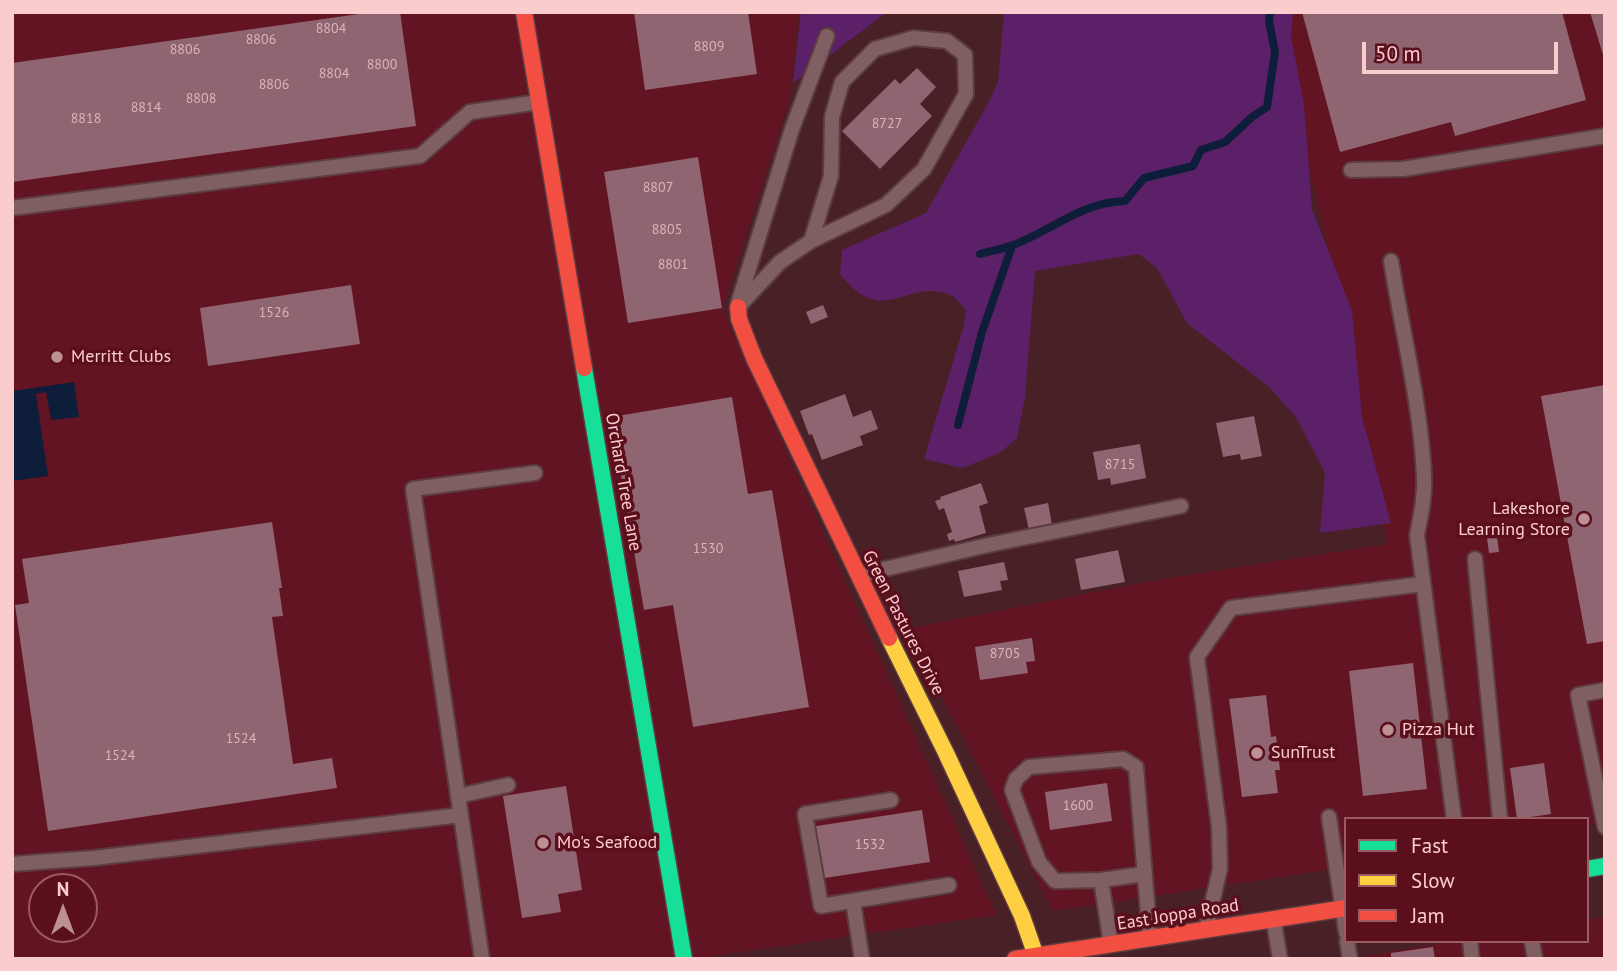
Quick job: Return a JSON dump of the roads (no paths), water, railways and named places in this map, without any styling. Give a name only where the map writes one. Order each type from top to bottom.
[{"type":"street","name":"Orchard Tree Lane","points":[[524,12],[684,959]]},
{"type":"street","name":"Green Pastures Drive","points":[[738,307],[741,326],[754,358],[946,752],[1022,916],[1036,957]]},
{"type":"street","name":"East Joppa Road","points":[[1015,959],[1112,952],[1151,938],[1344,909]]},
{"type":"lane","points":[[738,307],[792,129],[827,36]]},
{"type":"lane","points":[[738,307],[780,262],[811,241],[886,205],[924,169],[966,94],[965,55],[947,41],[913,38],[875,49],[842,82],[832,117],[831,176],[811,241]]},
{"type":"lane","points":[[12,208],[421,156],[470,112],[539,102]]},
{"type":"lane","points":[[1351,170],[1404,169],[1605,136]]},
{"type":"lane","points":[[1391,261],[1424,476],[1417,535],[1454,817]]},
{"type":"lane","points":[[482,959],[413,489],[536,473]]},
{"type":"lane","points":[[858,576],[988,545],[1181,506]]},
{"type":"lane","points":[[1475,559],[1500,817]]},
{"type":"lane","points":[[1205,930],[1220,869],[1219,827],[1196,657],[1231,608],[1423,584]]},
{"type":"lane","points":[[1605,690],[1578,695],[1605,827]]},
{"type":"lane","points":[[1144,874],[1101,880],[1055,881],[1039,862],[1012,790],[1021,772],[1029,767],[1123,759],[1136,767],[1151,938]]},
{"type":"lane","points":[[458,796],[508,785]]},
{"type":"lane","points":[[891,800],[805,814],[821,906],[949,885]]},
{"type":"lane","points":[[12,864],[94,858],[461,815]]},
{"type":"lane","points":[[1329,817],[1344,909]]},
{"type":"lane","points":[[1101,880],[1112,952]]},
{"type":"lane","points":[[853,901],[862,959]]},
{"type":"lane","points":[[1274,919],[1280,959]]},
{"type":"water","points":[[74,382],[79,417],[51,420],[46,392],[36,394],[48,476],[12,481],[12,391]]},
{"type":"waterway","points":[[980,254],[1013,245],[1095,206],[1125,201],[1144,178],[1193,166],[1201,150],[1225,142],[1267,107],[1275,52],[1269,21],[1270,12]]},
{"type":"waterway","points":[[958,425],[982,332],[1012,246]]},
{"type":"place","name":"Merritt Clubs","points":[[57,357]]},
{"type":"place","name":"Lakeshore Learning Store","points":[[1584,519]]},
{"type":"place","name":"Pizza Hut","points":[[1388,730]]},
{"type":"place","name":"SunTrust","points":[[1257,753]]},
{"type":"place","name":"Mo's Seafood","points":[[543,843]]}]
